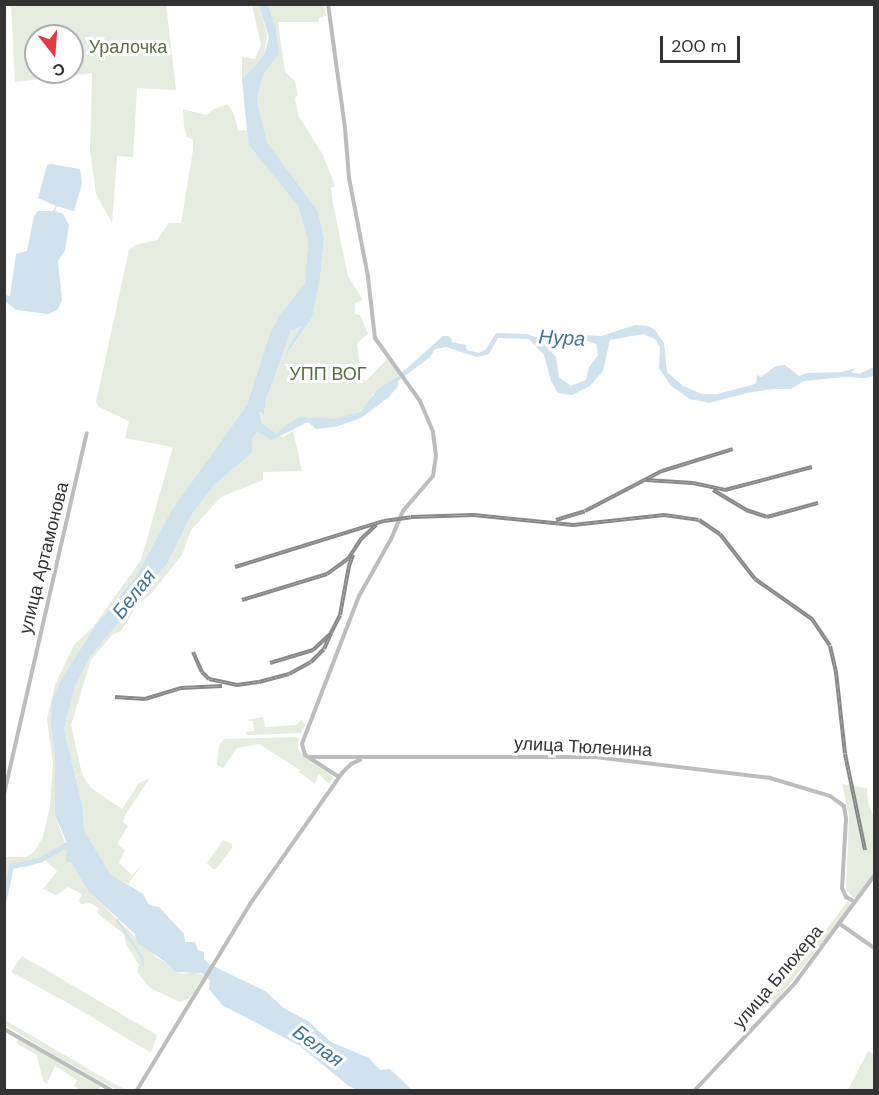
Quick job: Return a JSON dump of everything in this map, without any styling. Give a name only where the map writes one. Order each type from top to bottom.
[{"type":"main road","points":[[328,4],[343,108],[350,184],[368,277],[371,321],[379,347],[406,382],[429,420],[433,432],[436,466],[426,488],[403,511],[391,539],[359,596],[302,744],[303,751],[308,757],[339,777]]},
{"type":"main road","name":"улица Артамонова","points":[[4,794],[87,433]]},
{"type":"main road","name":"улица Тюленина","points":[[308,757],[595,757],[747,775],[794,785],[830,796],[844,806],[846,819],[842,888],[846,897],[855,902]]},
{"type":"main road","points":[[344,757],[351,764]]},
{"type":"main road","name":"улица Тюленина","points":[[137,1090],[193,1002],[250,904],[339,777],[351,764],[370,758]]},
{"type":"main road","name":"улица Блюхера","points":[[695,1090],[795,983],[874,876]]},
{"type":"main road","points":[[840,924],[874,948]]},
{"type":"main road","points":[[4,1029],[111,1090]]},
{"type":"green space","name":"Уралочка","points":[[11,5],[166,5],[176,90],[137,88],[133,157],[117,156],[112,223],[96,194],[90,151],[92,73],[84,74],[84,24],[24,24],[24,81],[15,82]]},
{"type":"green space","points":[[252,5],[259,5],[267,34],[264,55],[242,79],[242,57],[255,59],[261,45]]},
{"type":"green space","name":"УПП ВОГ","points":[[268,5],[324,5],[326,16],[319,18],[319,22],[278,22],[285,72],[295,81],[298,95],[295,98],[299,117],[323,155],[335,186],[331,188],[333,204],[348,276],[363,300],[355,303],[355,314],[360,315],[368,334],[357,343],[359,362],[357,366],[361,378],[366,381],[387,359],[400,374],[372,395],[370,402],[357,414],[332,422],[310,417],[277,435],[262,425],[261,412],[264,414],[266,400],[291,331],[303,326],[291,342],[288,353],[312,318],[320,279],[324,239],[318,211],[267,142],[257,100],[263,75],[279,54],[276,28]]},
{"type":"green space","points":[[227,104],[234,114],[238,131],[247,130],[250,145],[298,206],[308,241],[305,283],[281,313],[270,333],[247,405],[171,511],[137,575],[94,628],[62,678],[51,724],[55,754],[55,815],[72,863],[88,891],[158,959],[166,962],[175,972],[204,975],[190,998],[180,1002],[150,988],[137,972],[139,965],[126,944],[124,934],[97,913],[99,908],[90,903],[81,904],[79,901],[82,894],[68,887],[56,895],[43,889],[57,871],[45,860],[24,868],[21,865],[17,868],[13,866],[5,893],[4,875],[6,857],[26,857],[34,852],[43,837],[50,806],[53,763],[47,719],[55,685],[74,645],[93,627],[141,560],[173,447],[125,438],[129,421],[99,407],[96,402],[129,250],[135,245],[157,240],[169,223],[181,223],[193,150],[193,140],[187,137],[184,127],[183,109],[206,115]]},
{"type":"green space","points":[[293,431],[302,471],[263,472],[263,480],[221,497],[191,530],[182,555],[151,594],[138,604],[121,631],[112,635],[91,660],[71,725],[82,774],[90,787],[122,809],[139,783],[150,778],[125,815],[123,822],[128,826],[117,844],[125,850],[119,863],[132,875],[142,865],[128,884],[110,875],[84,830],[83,810],[75,777],[81,774],[75,776],[64,729],[75,686],[90,657],[167,564],[190,517],[214,485],[252,453],[252,438],[259,432],[284,437]]},
{"type":"green space","points":[[263,717],[265,727],[296,725],[301,720],[305,725],[301,733],[246,735],[246,732],[254,731],[253,721],[245,720]]},
{"type":"green space","points":[[296,737],[299,739],[298,749],[303,756],[331,775],[333,778],[329,784],[319,774],[315,784],[299,772],[300,770],[259,744],[237,748],[223,768],[217,765],[219,745],[224,739]]},
{"type":"green space","points":[[842,784],[867,788],[868,803],[874,818],[874,873],[855,898],[846,890],[849,816]]},
{"type":"green space","points":[[223,840],[232,844],[232,848],[216,869],[213,869],[207,863]]},
{"type":"green space","points":[[848,901],[851,904],[848,910],[771,1007],[765,996],[789,978]]},
{"type":"green space","points":[[22,956],[157,1035],[151,1053],[77,1008],[11,972]]},
{"type":"green space","points":[[5,1020],[126,1090],[117,1090],[56,1056],[5,1025]]},
{"type":"green space","points":[[19,1039],[100,1087],[98,1090],[80,1090],[74,1086],[77,1080],[55,1066],[47,1084],[43,1081],[37,1055],[16,1043]]},
{"type":"green space","points":[[868,1051],[874,1055],[874,1090],[848,1090]]},
{"type":"water","name":"Белая","points":[[259,5],[268,5],[276,28],[279,54],[263,75],[257,100],[267,142],[318,211],[324,239],[320,279],[312,318],[286,355],[291,342],[302,326],[291,331],[266,400],[264,414],[260,412],[262,424],[277,434],[286,425],[300,417],[335,419],[360,412],[377,390],[398,376],[443,336],[452,339],[451,342],[466,345],[467,350],[479,353],[486,349],[496,333],[527,334],[535,337],[563,334],[601,336],[635,325],[648,326],[655,330],[664,343],[667,372],[683,386],[702,394],[717,394],[752,385],[756,383],[757,375],[761,377],[776,366],[785,365],[799,376],[807,373],[842,372],[856,368],[851,372],[859,374],[874,367],[874,376],[865,378],[844,377],[804,381],[791,389],[747,393],[709,403],[690,399],[671,386],[659,368],[660,347],[655,339],[643,334],[610,340],[603,371],[590,386],[572,395],[558,393],[551,381],[544,355],[529,339],[498,338],[489,354],[477,357],[446,347],[435,349],[430,357],[398,381],[398,386],[389,397],[361,418],[335,427],[316,429],[308,422],[272,440],[258,432],[252,438],[252,453],[214,485],[190,517],[167,564],[90,657],[75,686],[64,729],[83,810],[84,830],[110,874],[143,894],[149,905],[159,907],[184,934],[185,942],[195,942],[198,950],[204,952],[204,959],[209,964],[265,991],[285,1009],[308,1021],[331,1042],[369,1058],[380,1070],[390,1069],[412,1090],[358,1090],[350,1087],[300,1046],[222,1005],[209,989],[210,981],[202,973],[175,972],[166,962],[137,943],[135,934],[88,891],[72,863],[66,861],[67,843],[55,815],[52,701],[62,678],[94,628],[137,575],[171,511],[247,405],[270,333],[281,313],[305,283],[308,241],[298,206],[249,145],[242,79],[264,55],[269,38]],"holes":[[[579,338],[596,344],[598,355],[589,367],[586,380],[571,386],[559,377],[556,357],[542,341]]]},
{"type":"water","points":[[47,165],[80,169],[82,184],[74,211],[57,206],[55,211],[63,214],[69,225],[65,250],[58,261],[62,300],[58,309],[49,314],[16,310],[5,301],[4,295],[10,296],[16,254],[27,251],[34,216],[38,211],[53,211],[56,206],[38,198]]},
{"type":"waterway","points":[[4,899],[11,866],[39,860],[71,842]]},
{"type":"waterway","points":[[120,918],[118,921],[143,958],[143,965]]},
{"type":"railway","points":[[556,520],[585,511],[662,471],[733,449]]},
{"type":"railway","points":[[646,480],[693,483],[725,490],[812,467]]},
{"type":"railway","points":[[713,490],[746,510],[767,517],[818,503]]},
{"type":"railway","points":[[235,567],[384,521],[411,517],[474,515],[573,525],[664,515],[699,520],[720,534],[755,579],[812,619],[830,646],[836,672],[845,754],[865,850]]},
{"type":"railway","points":[[242,600],[327,574],[348,559],[361,539],[376,525]]},
{"type":"railway","points":[[270,663],[313,650],[331,633],[340,615],[353,555]]},
{"type":"railway","points":[[193,652],[202,672],[209,679],[237,685],[259,682],[289,674],[311,662],[324,649],[331,633]]},
{"type":"railway","points":[[115,697],[145,699],[181,688],[222,686]]},
{"type":"water label","name":"Нура","points":[[562,338]]}]
